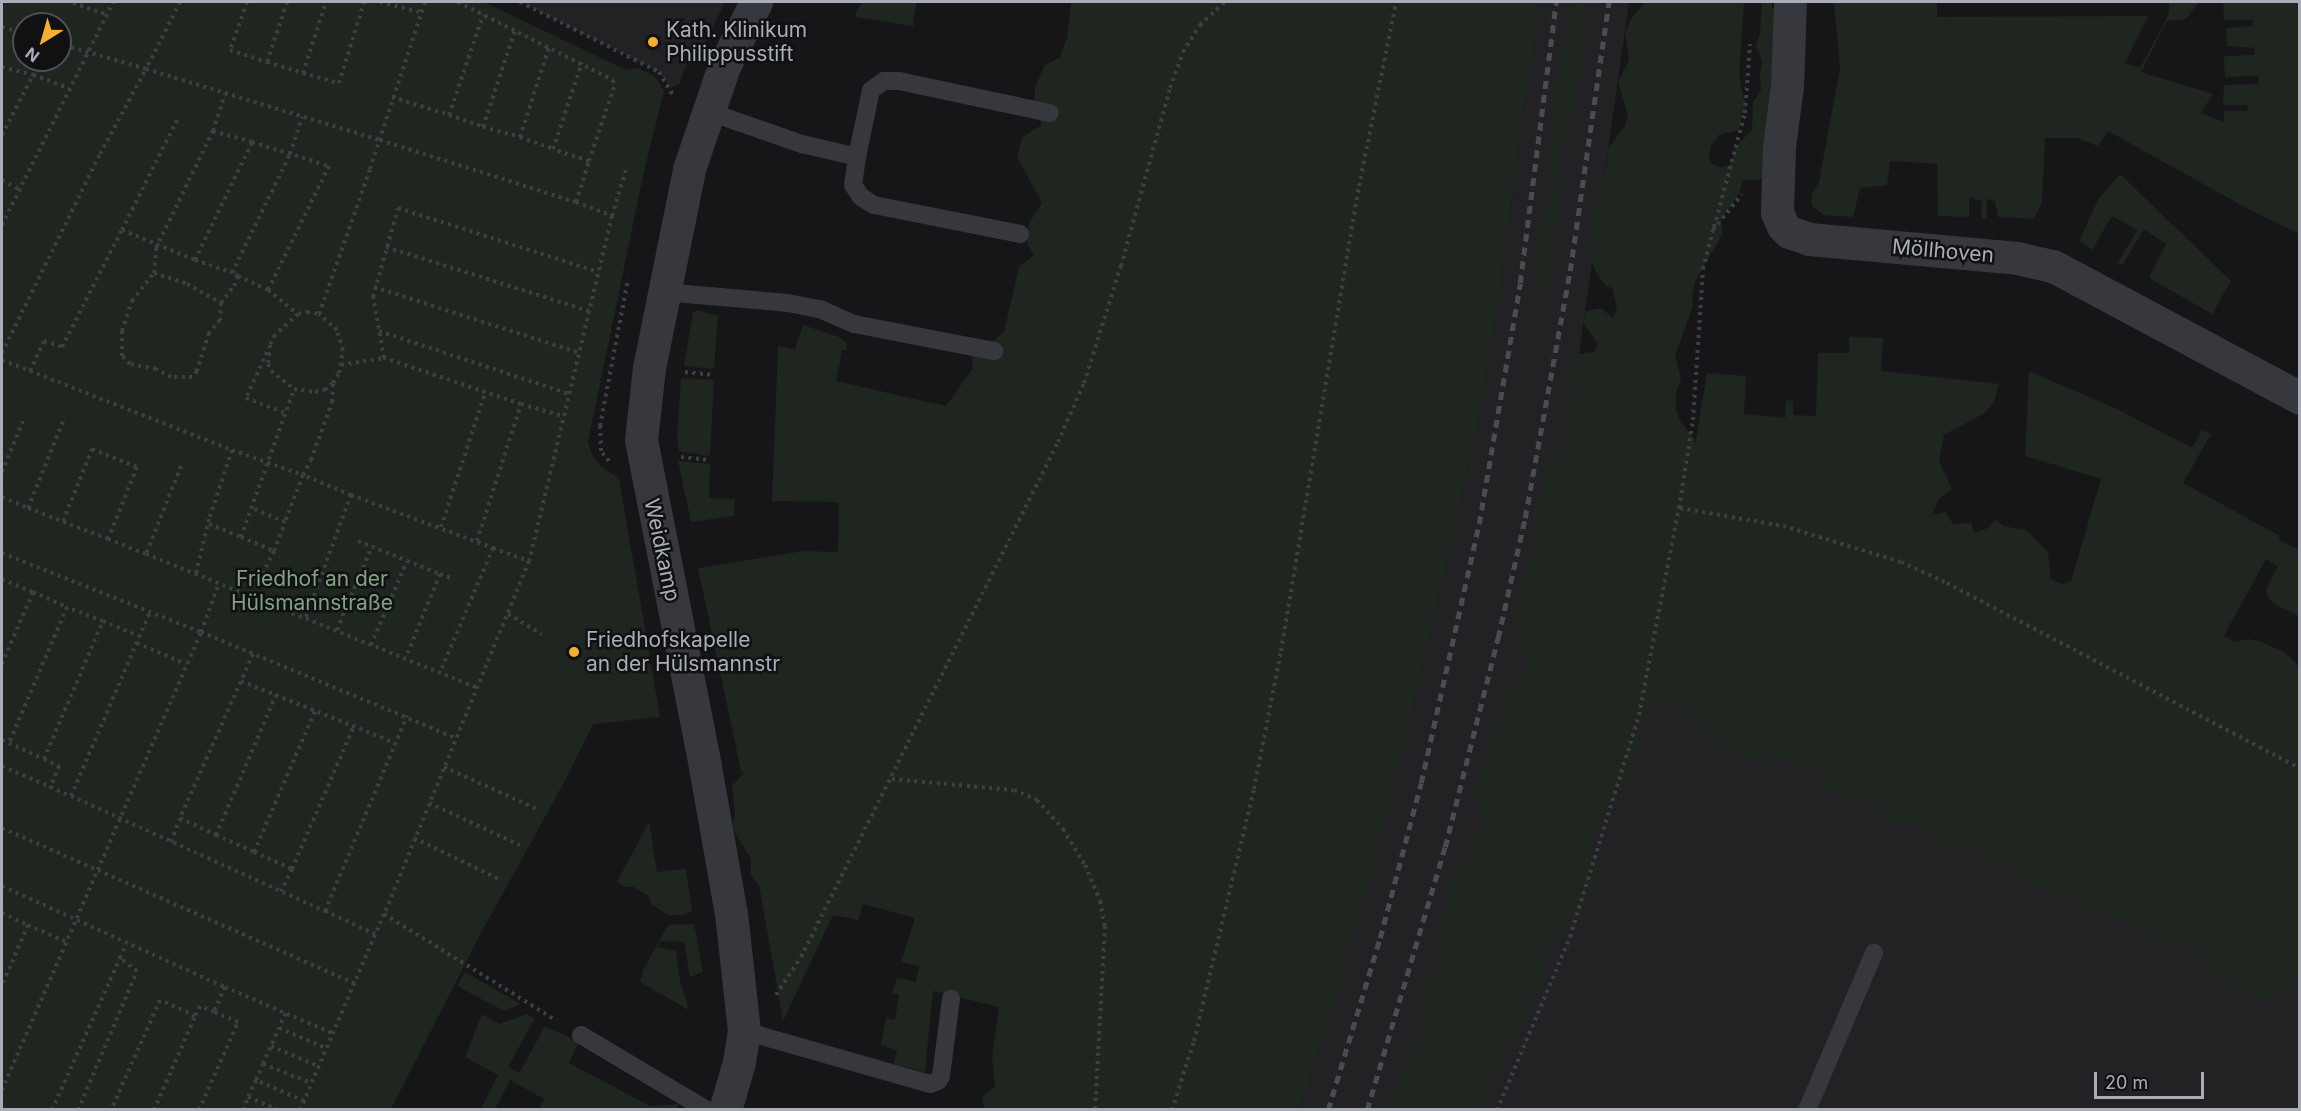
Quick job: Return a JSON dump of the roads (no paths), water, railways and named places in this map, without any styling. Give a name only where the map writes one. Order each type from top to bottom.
[{"type":"street","name":"Weidkamp","points":[[725,1110],[739,1062],[743,1030],[730,914],[705,766],[642,453],[644,398],[689,169],[724,66],[756,2]]},
{"type":"street","name":"Möllhoven","points":[[1790,2],[1787,86],[1779,147],[1777,212],[1783,226],[1789,232],[1809,239],[2017,258],[2053,266],[2300,398]]},
{"type":"lane","points":[[1020,234],[867,202],[853,185],[871,90],[884,81],[899,81],[1050,113]]},
{"type":"lane","points":[[707,111],[802,144],[857,157]]},
{"type":"lane","points":[[663,292],[788,303],[820,309],[854,324],[994,351]]},
{"type":"lane","points":[[1807,1110],[1874,953]]},
{"type":"lane","points":[[743,1030],[930,1084],[938,1081],[941,1076],[951,999]]},
{"type":"lane","points":[[581,1035],[707,1110]]},
{"type":"railway","points":[[1328,1110],[1380,938],[1421,783],[1479,524],[1520,283],[1556,2]]},
{"type":"railway","points":[[1367,1110],[1445,847],[1498,638],[1525,518],[1570,271],[1609,2]]},
{"type":"place","name":"Kath. Klinikum Philippusstift","points":[[653,42]]},
{"type":"place","name":"Friedhofskapelle an der Hülsmannstr","points":[[574,652]]},
{"type":"park label","name":"Friedhof an der Hülsmannstraße","points":[[312,591]]}]
